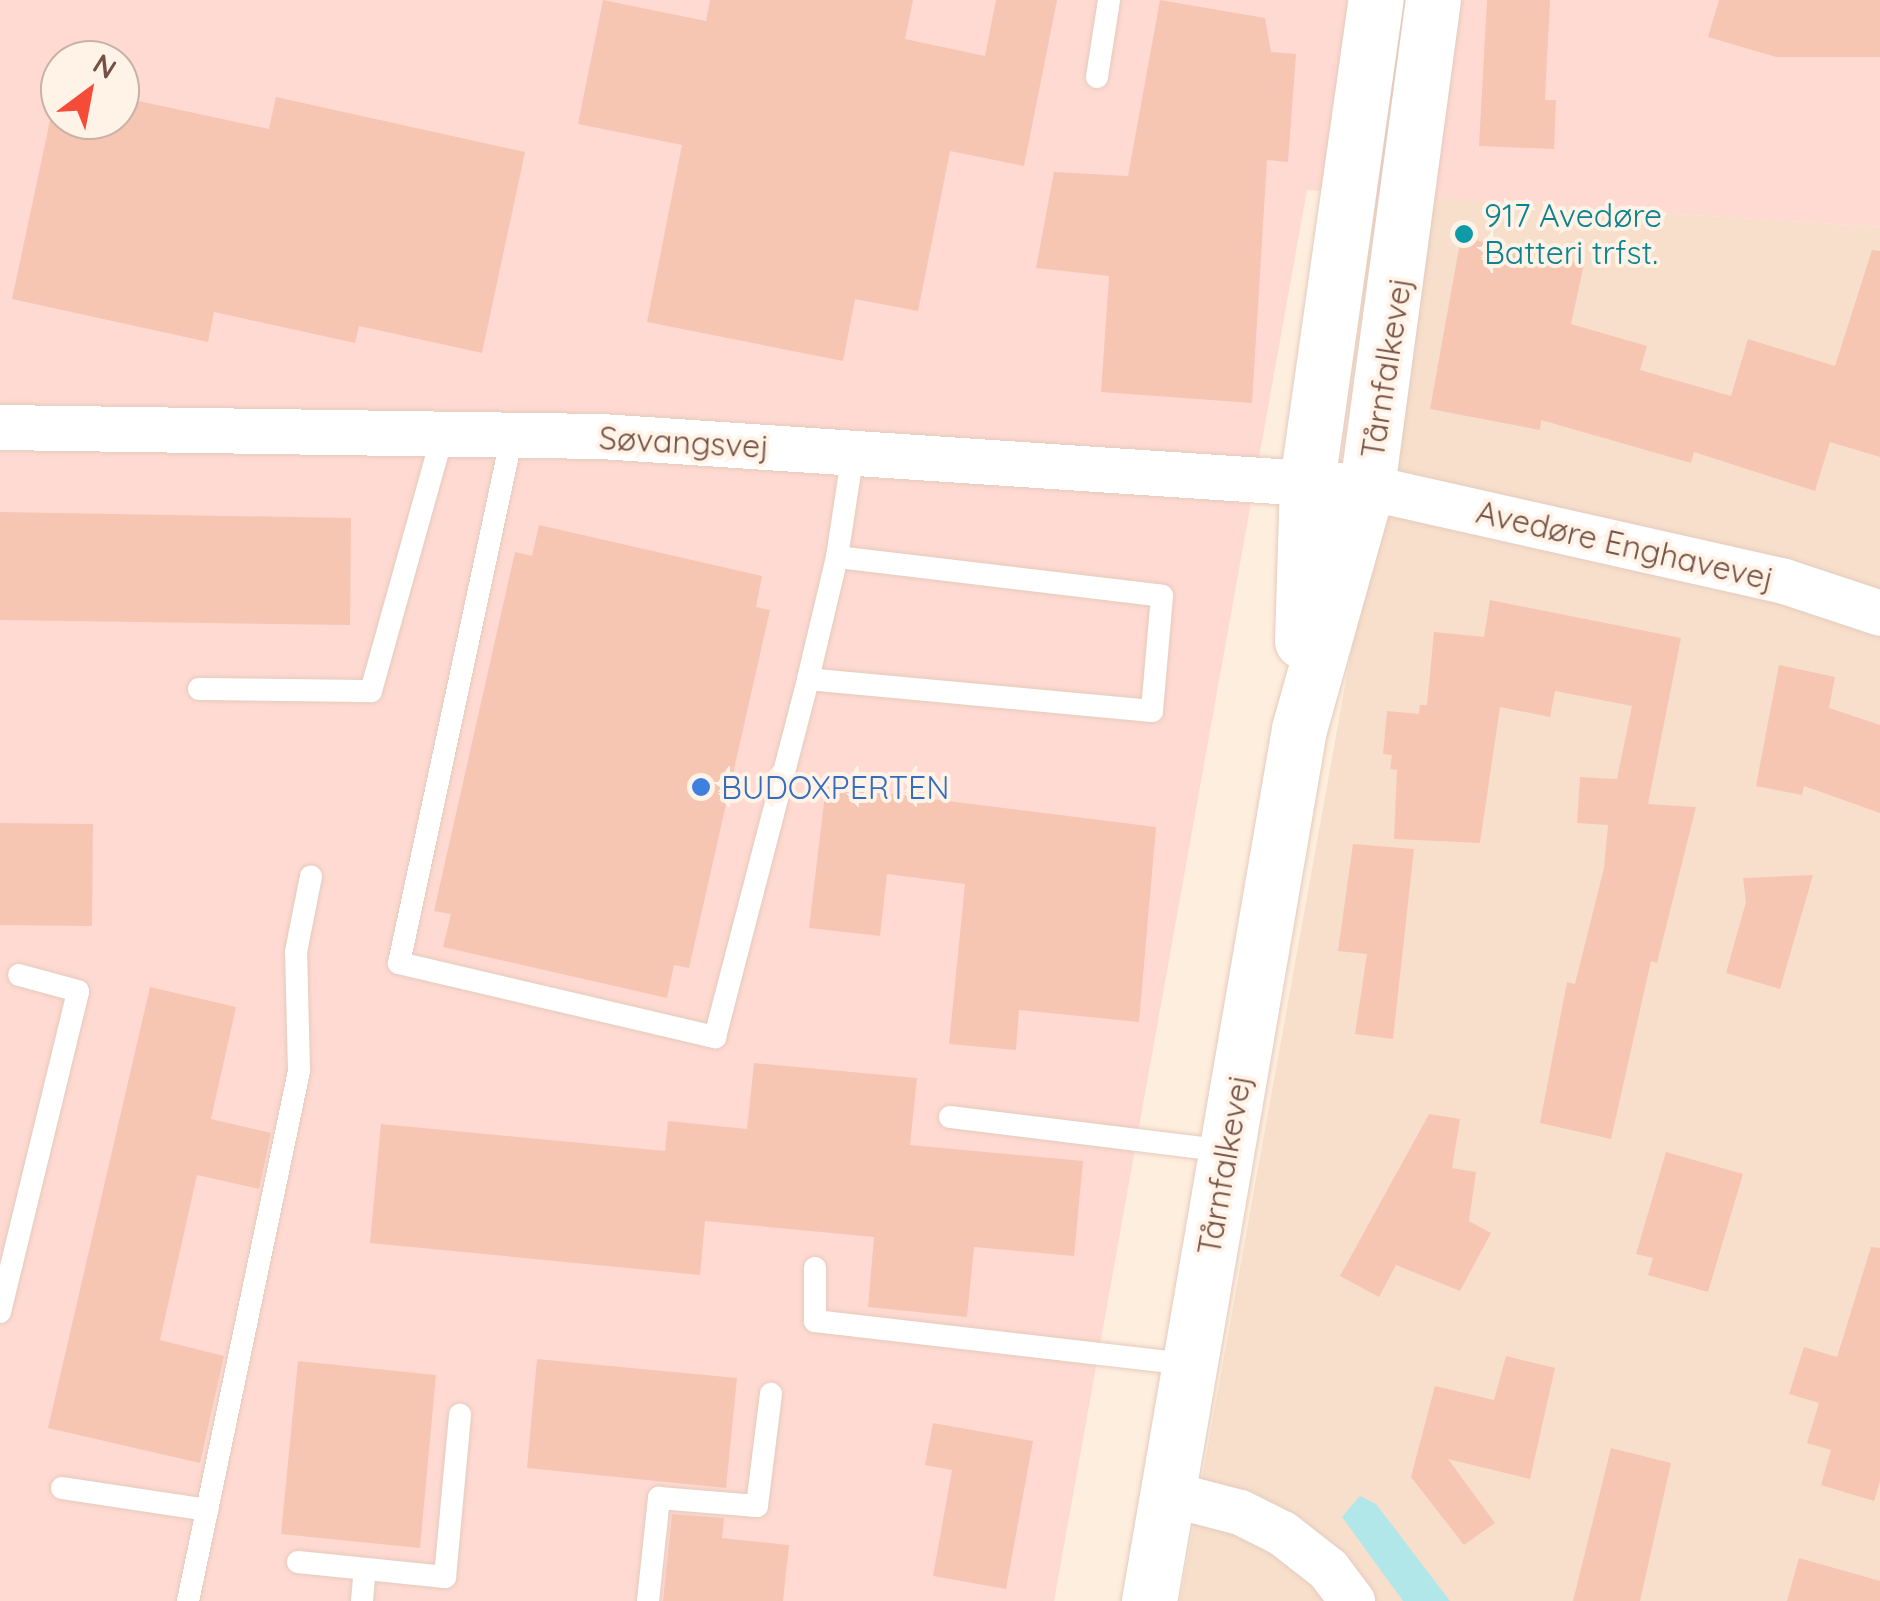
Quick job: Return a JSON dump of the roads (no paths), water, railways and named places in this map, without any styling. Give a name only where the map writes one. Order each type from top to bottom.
[{"type":"street","name":"Tårnfalkevej","points":[[1299,729],[1307,482],[1376,0]]},
{"type":"street","name":"Tårnfalkevej","points":[[1149,1601],[1299,729],[1367,487],[1433,0]]},
{"type":"street","name":"Søvangsvej","points":[[0,426],[512,436],[853,452],[1367,487]]},
{"type":"street","name":"Avedøre Enghavevej","points":[[1367,487],[1784,581],[1880,613]]},
{"type":"street","points":[[1167,1493],[1240,1512],[1282,1533],[1328,1569],[1352,1601]]},
{"type":"lane","points":[[1097,77],[1109,0]]},
{"type":"lane","points":[[199,689],[371,691],[442,436]]},
{"type":"lane","points":[[512,436],[399,963],[714,1038],[838,557],[853,452]]},
{"type":"lane","points":[[808,679],[1152,712],[1162,596],[838,557]]},
{"type":"lane","points":[[188,1601],[299,1071],[296,952],[311,876]]},
{"type":"lane","points":[[0,1312],[78,990],[19,975]]},
{"type":"lane","points":[[950,1116],[1226,1151]]},
{"type":"lane","points":[[815,1268],[815,1321],[1188,1364]]},
{"type":"lane","points":[[648,1601],[659,1498],[758,1506],[771,1394]]},
{"type":"lane","points":[[298,1562],[445,1576],[460,1415]]},
{"type":"lane","points":[[62,1488],[208,1510]]},
{"type":"lane","points":[[362,1601],[365,1568]]},
{"type":"water","points":[[1360,1496],[1376,1504],[1450,1601],[1403,1601],[1342,1517]]},
{"type":"place","name":"917 Avedøre Batteri trfst.","points":[[1464,234]]},
{"type":"place","name":"BUDOXPERTEN","points":[[701,787]]}]
